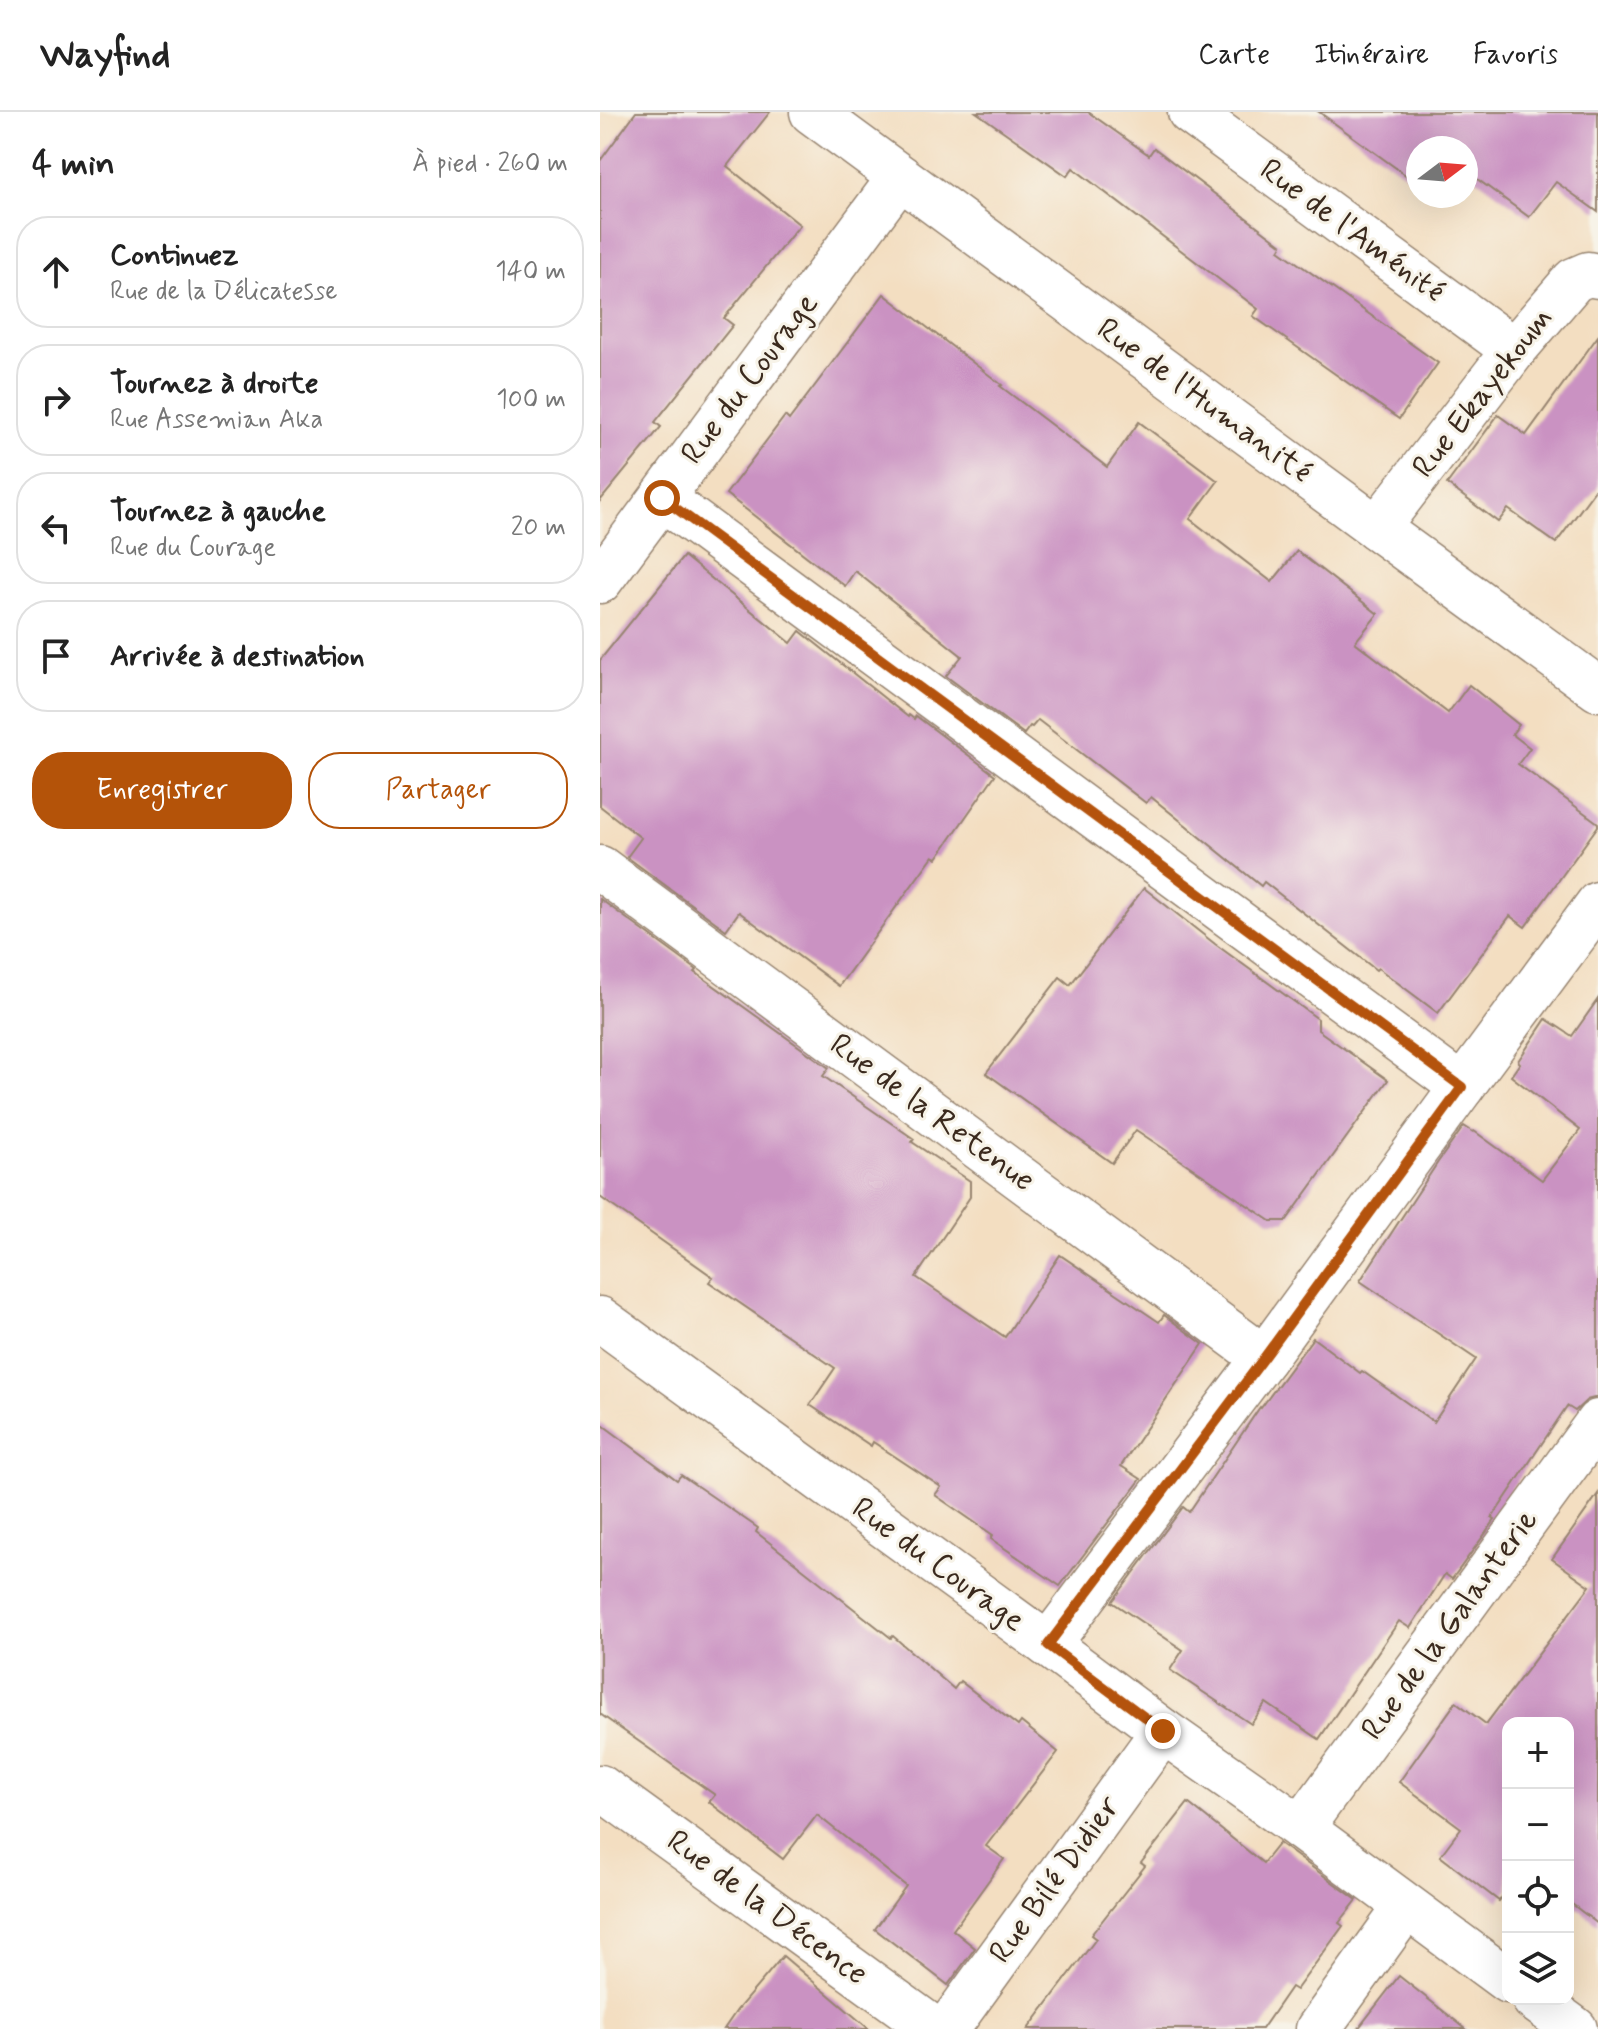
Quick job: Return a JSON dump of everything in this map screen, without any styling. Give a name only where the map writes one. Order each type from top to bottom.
[{"type":"street","name":"Rue de l'Humanité","points":[[812,112],[1598,689]]},
{"type":"street","name":"Rue de l'Aménité","points":[[1190,112],[1514,350]]},
{"type":"street","name":"Rue du Courage","points":[[600,581],[900,177]]},
{"type":"street","name":"Rue Ekayekoum","points":[[1377,528],[1514,350],[1574,280],[1588,274],[1598,276]]},
{"type":"street","points":[[662,498],[1462,1087]]},
{"type":"street","name":"Rue de la Retenue","points":[[600,868],[1264,1358]]},
{"type":"street","points":[[1048,1645],[1598,904]]},
{"type":"street","name":"Rue du Courage","points":[[600,1319],[1502,1977]]},
{"type":"street","name":"Rue de la Galanterie","points":[[1301,1828],[1598,1422]]},
{"type":"street","name":"Rue Bilé Didier","points":[[947,2029],[1163,1731]]},
{"type":"street","name":"Rue de la Décence","points":[[600,1787],[934,2029]]},
{"type":"street","points":[[1318,2029],[1406,1907]]},
{"type":"street","points":[[1542,2005],[1575,2029]]},
{"type":"building","points":[[636,112],[770,112],[727,166],[800,225],[724,318],[733,325],[655,422],[661,427],[600,501],[600,161]]},
{"type":"building","points":[[976,112],[1088,112],[1149,155],[1154,148],[1282,245],[1279,250],[1438,363],[1399,419],[1253,316],[1258,309],[1073,168],[1067,176]]},
{"type":"building","points":[[1319,112],[1598,112],[1598,212],[1556,182],[1529,217],[1478,180],[1478,136],[1406,136],[1406,175]]},
{"type":"building","points":[[884,294],[1107,467],[1139,422],[1218,481],[1190,519],[1272,582],[1297,551],[1378,614],[1355,642],[1448,713],[1469,685],[1519,725],[1512,734],[1530,748],[1518,764],[1598,823],[1525,927],[1510,916],[1438,1013],[1378,968],[1376,970],[1264,882],[1261,886],[1151,797],[1146,803],[1038,720],[1024,734],[946,676],[962,656],[855,571],[845,586],[726,494],[785,416],[789,420]]},
{"type":"building","points":[[1598,336],[1598,486],[1556,543],[1508,509],[1498,522],[1447,484],[1498,415],[1526,435]]},
{"type":"building","points":[[684,556],[791,643],[800,631],[908,717],[914,719],[916,716],[995,775],[937,858],[933,856],[839,986],[739,912],[726,930],[627,857],[641,838],[600,806],[600,660]]},
{"type":"building","points":[[1144,888],[1318,1019],[1318,1030],[1388,1080],[1286,1221],[1271,1221],[1136,1130],[1112,1163],[986,1073],[1060,977],[1070,985]]},
{"type":"building","points":[[600,899],[829,1068],[823,1076],[970,1181],[970,1197],[916,1277],[1005,1337],[1060,1255],[1159,1322],[1164,1315],[1203,1344],[1121,1466],[1141,1479],[1060,1586],[991,1539],[993,1535],[935,1495],[941,1487],[810,1405],[835,1368],[709,1282],[713,1277],[600,1197]]},
{"type":"building","points":[[1598,999],[1598,1397],[1587,1400],[1575,1411],[1567,1406],[1492,1518],[1495,1520],[1452,1579],[1445,1574],[1410,1628],[1399,1621],[1319,1739],[1266,1703],[1251,1724],[1170,1670],[1183,1650],[1112,1602],[1183,1507],[1189,1512],[1260,1407],[1313,1338],[1434,1422],[1476,1359],[1360,1281],[1464,1126],[1542,1180],[1580,1130],[1511,1076],[1546,1019],[1572,1036]]},
{"type":"building","points":[[600,1423],[677,1480],[681,1475],[758,1528],[756,1532],[891,1638],[893,1636],[954,1689],[960,1681],[1018,1726],[1021,1722],[1058,1752],[986,1846],[1004,1859],[953,1930],[975,1948],[948,1985],[875,1929],[906,1886],[817,1815],[783,1859],[709,1802],[715,1795],[600,1714]]},
{"type":"building","points":[[1598,1494],[1598,1924],[1574,1906],[1574,1717],[1502,1717],[1502,1897],[1499,1901],[1440,1856],[1461,1828],[1399,1782],[1456,1702],[1486,1724],[1590,1586],[1552,1559]]},
{"type":"building","points":[[1188,1803],[1263,1863],[1279,1843],[1357,1900],[1339,1923],[1343,1926],[1296,1990],[1291,1987],[1262,2029],[1028,2029],[1096,1939],[1091,1935],[1145,1866],[1141,1863]]},
{"type":"building","points":[[783,1956],[869,2029],[724,2029]]},
{"type":"building","points":[[1399,1976],[1466,2029],[1358,2029]]},
{"type":"route","points":[[662,498],[1462,1087],[1264,1358],[1048,1645],[1163,1731]]}]
